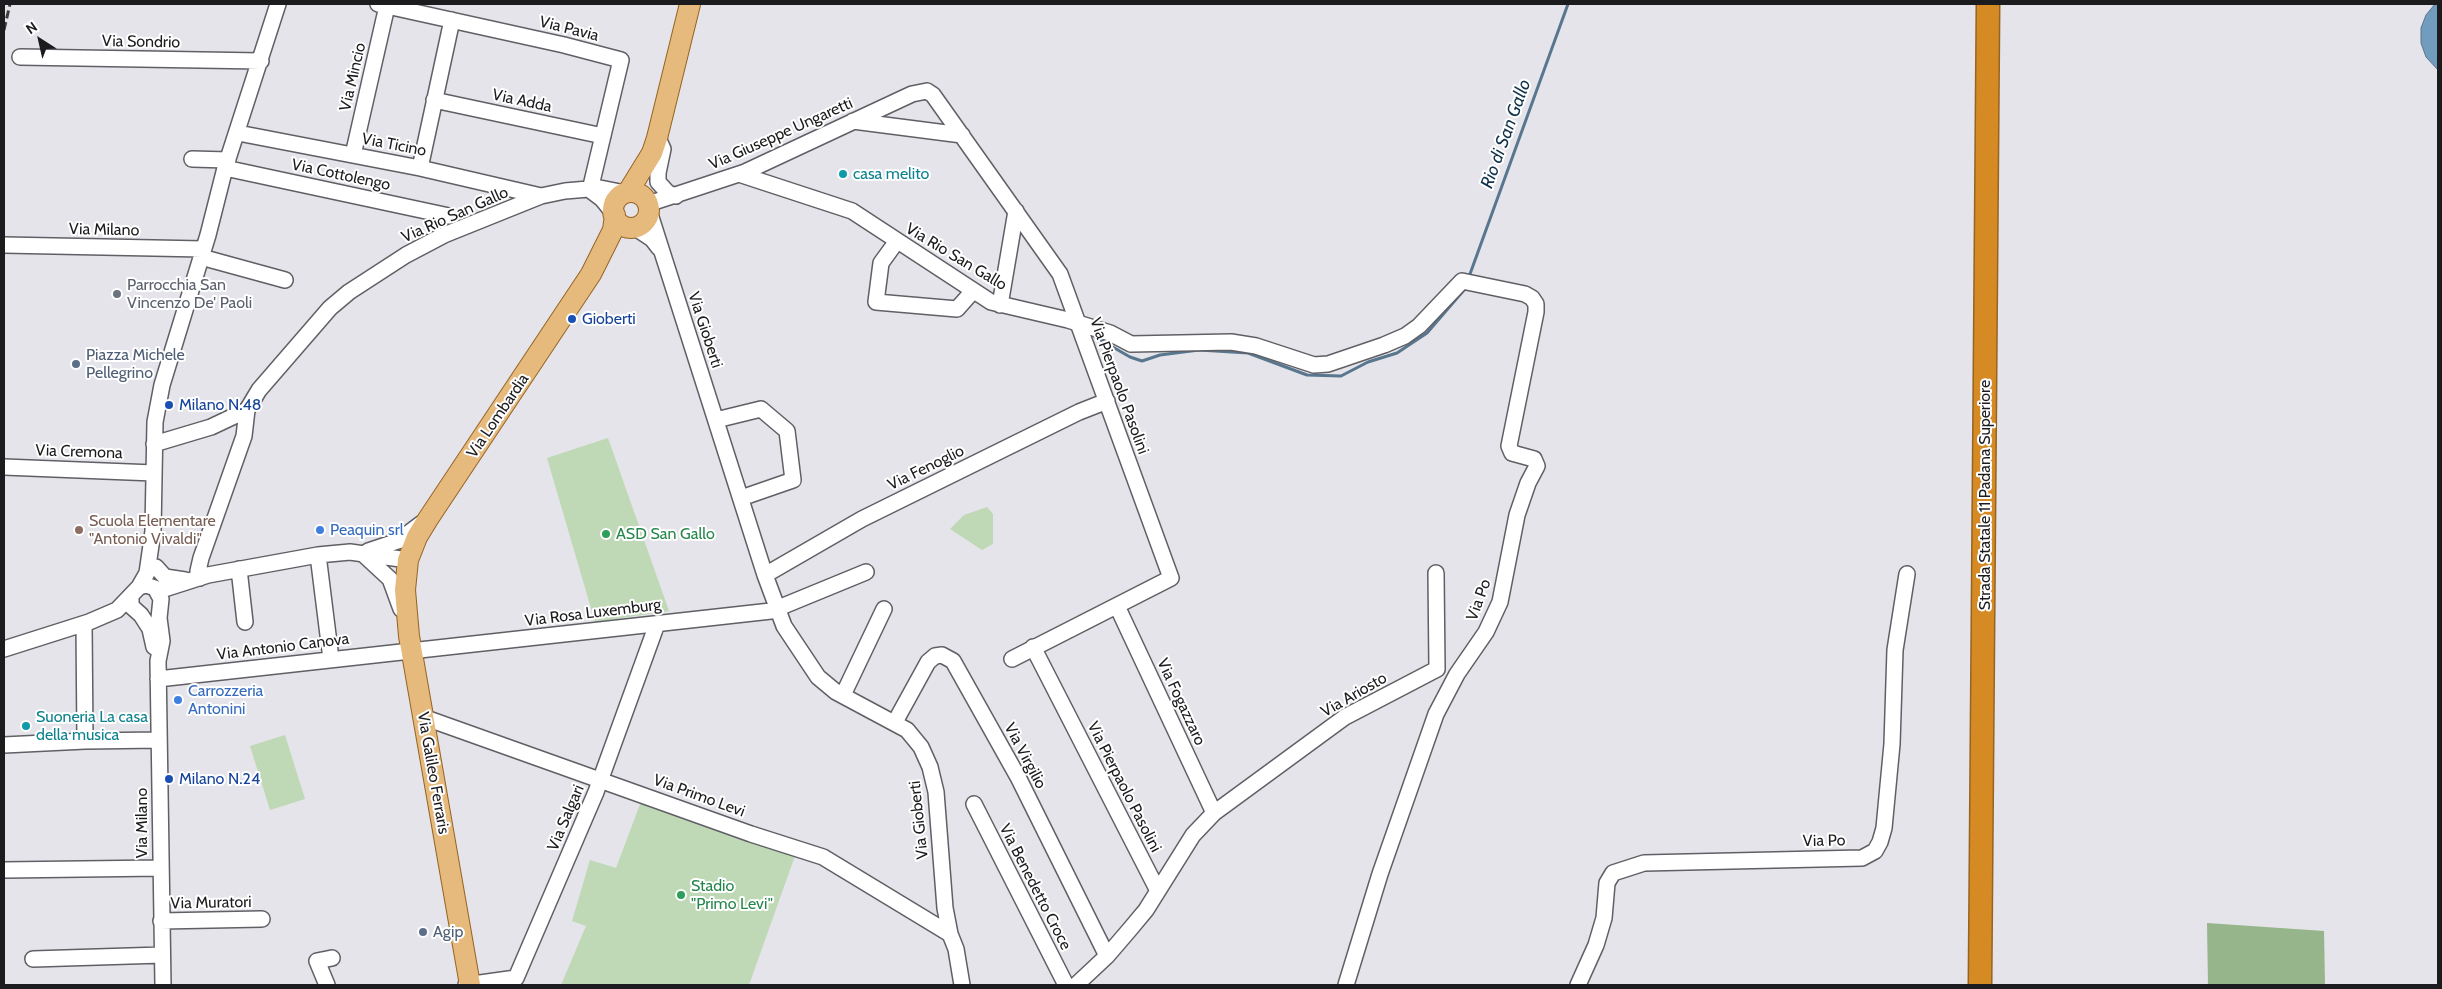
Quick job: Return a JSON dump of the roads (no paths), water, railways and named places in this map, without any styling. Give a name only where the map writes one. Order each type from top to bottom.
[{"type":"highway","name":"Strada Statale 11 Padana Superiore","points":[[1980,985],[1988,4]]},
{"type":"highway","name":"Strada Statale 11 Padana Superiore","points":[[1993,985],[1999,4]]},
{"type":"main road","points":[[639,200],[616,202],[614,215],[620,224],[634,227],[643,223],[639,200],[655,146],[690,4]]},
{"type":"main road","name":"Via Lombardia","points":[[408,560],[417,537],[428,519],[591,274],[613,230],[614,215]]},
{"type":"main road","name":"Via Lombardia","points":[[591,274],[634,227]]},
{"type":"main road","name":"Via Galileo Ferraris","points":[[408,560],[405,596],[411,643],[468,985]]},
{"type":"street","name":"Via Milano","points":[[158,661],[150,629],[131,606],[135,592],[149,566],[153,531],[154,444],[162,385],[227,164],[278,4]]},
{"type":"street","name":"Via Pavia","points":[[383,5],[621,60],[590,190]]},
{"type":"street","name":"Via Mincio","points":[[353,156],[383,5]]},
{"type":"street","points":[[420,168],[452,20]]},
{"type":"street","name":"Via Sondrio","points":[[20,57],[261,61]]},
{"type":"street","name":"Via Giuseppe Ungaretti","points":[[639,200],[676,196],[739,174],[912,94],[926,91]]},
{"type":"street","name":"Via Pierpaolo Pasolini","points":[[926,91],[933,95],[1060,274],[1171,578],[1012,659]]},
{"type":"street","name":"Via Adda","points":[[434,100],[603,136]]},
{"type":"street","points":[[853,121],[962,135]]},
{"type":"street","name":"Via Ticino","points":[[238,133],[420,168],[541,196]]},
{"type":"street","points":[[655,146],[663,149],[658,182],[668,193],[676,196]]},
{"type":"street","points":[[192,159],[227,164]]},
{"type":"street","name":"Via Cottolengo","points":[[227,164],[449,216]]},
{"type":"street","name":"Via Rio San Gallo","points":[[739,174],[852,211],[973,291],[1000,305],[1068,320],[1110,333],[1130,344],[1231,342],[1256,346],[1314,365],[1338,360],[1405,336],[1419,326],[1462,280]]},
{"type":"street","name":"Via Rio San Gallo","points":[[197,580],[201,558],[244,436],[247,410],[259,390],[330,308],[349,292],[406,255],[444,235],[541,196],[565,191],[600,188],[639,200]]},
{"type":"street","points":[[590,190],[602,199],[614,215]]},
{"type":"street","name":"Via Gioberti","points":[[639,200],[660,242],[661,251],[765,575],[784,626],[818,677],[843,695],[907,730],[921,747],[934,777],[942,878],[950,934],[956,949],[962,985]]},
{"type":"street","points":[[1000,305],[1016,211]]},
{"type":"street","points":[[634,227],[652,239],[661,251]]},
{"type":"street","points":[[897,241],[881,264],[876,302],[957,309],[973,291]]},
{"type":"street","name":"Via Milano","points":[[4,245],[202,253]]},
{"type":"street","points":[[202,253],[285,280]]},
{"type":"street","name":"Via Po","points":[[1346,985],[1380,874],[1436,714],[1456,674],[1486,632],[1496,614],[1508,568],[1517,515],[1528,483],[1537,466],[1534,459],[1512,453],[1508,446],[1536,312],[1536,304],[1525,294],[1462,280]]},
{"type":"street","name":"Via Fenoglio","points":[[765,575],[862,519],[1079,412],[1107,401]]},
{"type":"street","points":[[716,420],[761,409],[787,431],[793,480],[741,498]]},
{"type":"street","points":[[154,444],[211,427],[247,410]]},
{"type":"street","name":"Via Cremona","points":[[4,467],[154,473]]},
{"type":"street","points":[[361,553],[398,541],[428,519]]},
{"type":"street","name":"Via Milano","points":[[153,531],[162,641],[158,661],[158,678],[163,985]]},
{"type":"street","points":[[361,553],[390,579],[411,643]]},
{"type":"street","points":[[86,623],[105,623],[138,614],[150,616],[158,598],[197,580],[239,569],[318,555],[361,553],[408,560]]},
{"type":"street","points":[[318,555],[331,659]]},
{"type":"street","points":[[156,567],[165,576],[197,580]]},
{"type":"street","points":[[239,569],[245,622]]},
{"type":"street","points":[[778,609],[866,572]]},
{"type":"street","name":"Via Ariosto","points":[[1214,813],[1345,717],[1437,669],[1436,573]]},
{"type":"street","name":"Via Po","points":[[1578,985],[1596,945],[1604,918],[1607,883],[1613,873],[1644,863],[1862,858],[1875,851],[1884,828],[1892,744],[1895,650],[1907,574]]},
{"type":"street","points":[[4,649],[86,623],[117,610],[135,592],[146,585],[158,598]]},
{"type":"street","name":"Via Fogazzaro","points":[[1117,606],[1214,813]]},
{"type":"street","name":"Via Rosa Luxemburg","points":[[411,643],[458,647],[778,609]]},
{"type":"street","points":[[843,695],[884,609]]},
{"type":"street","points":[[85,741],[86,623]]},
{"type":"street","name":"Via Salgari","points":[[468,985],[516,978],[601,780],[656,624]]},
{"type":"street","name":"Via Antonio Canova","points":[[158,678],[331,659],[411,643]]},
{"type":"street","name":"Via Pierpaolo Pasolini","points":[[1033,647],[1157,889]]},
{"type":"street","name":"Via Virgilio","points":[[895,722],[928,662],[935,656],[942,655],[953,661],[1018,777],[1107,956]]},
{"type":"street","name":"Via Primo Levi","points":[[423,717],[823,857],[950,934]]},
{"type":"street","points":[[4,745],[159,740]]},
{"type":"street","name":"Via Benedetto Croce","points":[[974,804],[1066,985]]},
{"type":"street","points":[[1076,985],[1107,956],[1146,910],[1157,889],[1193,835],[1214,813]]},
{"type":"street","points":[[4,870],[160,868]]},
{"type":"street","name":"Via Muratori","points":[[161,921],[262,919]]},
{"type":"street","points":[[33,959],[162,954]]},
{"type":"street","points":[[327,985],[318,961],[332,958]]},
{"type":"water","points":[[2435,4],[2438,4],[2438,70],[2426,57],[2421,43],[2421,28],[2426,15]]},
{"type":"waterway","name":"Rio di San Gallo","points":[[1470,274],[1568,4]]},
{"type":"waterway","points":[[1092,335],[1130,357],[1142,361],[1160,355],[1199,350],[1248,353],[1307,375],[1341,376],[1368,362],[1397,353],[1427,333],[1464,290]]},
{"type":"railway","points":[[4,30],[10,4]]},
{"type":"place","name":"casa melito","points":[[843,174]]},
{"type":"place","name":"Parrocchia San Vincenzo De' Paoli","points":[[117,294]]},
{"type":"place","name":"Gioberti","points":[[572,319]]},
{"type":"place","name":"Piazza Michele Pellegrino","points":[[76,364]]},
{"type":"place","name":"Milano N.48","points":[[169,405]]},
{"type":"place","name":"Scuola Elementare \"Antonio Vivaldi\"","points":[[79,530]]},
{"type":"place","name":"Peaquin srl","points":[[320,530]]},
{"type":"place","name":"ASD San Gallo","points":[[606,534]]},
{"type":"place","name":"Carrozzeria Antonini","points":[[178,700]]},
{"type":"place","name":"Suoneria La casa della musica","points":[[26,726]]},
{"type":"place","name":"Milano N.24","points":[[169,779]]},
{"type":"place","name":"Stadio \"Primo Levi\"","points":[[681,895]]},
{"type":"place","name":"Agip","points":[[423,932]]}]
